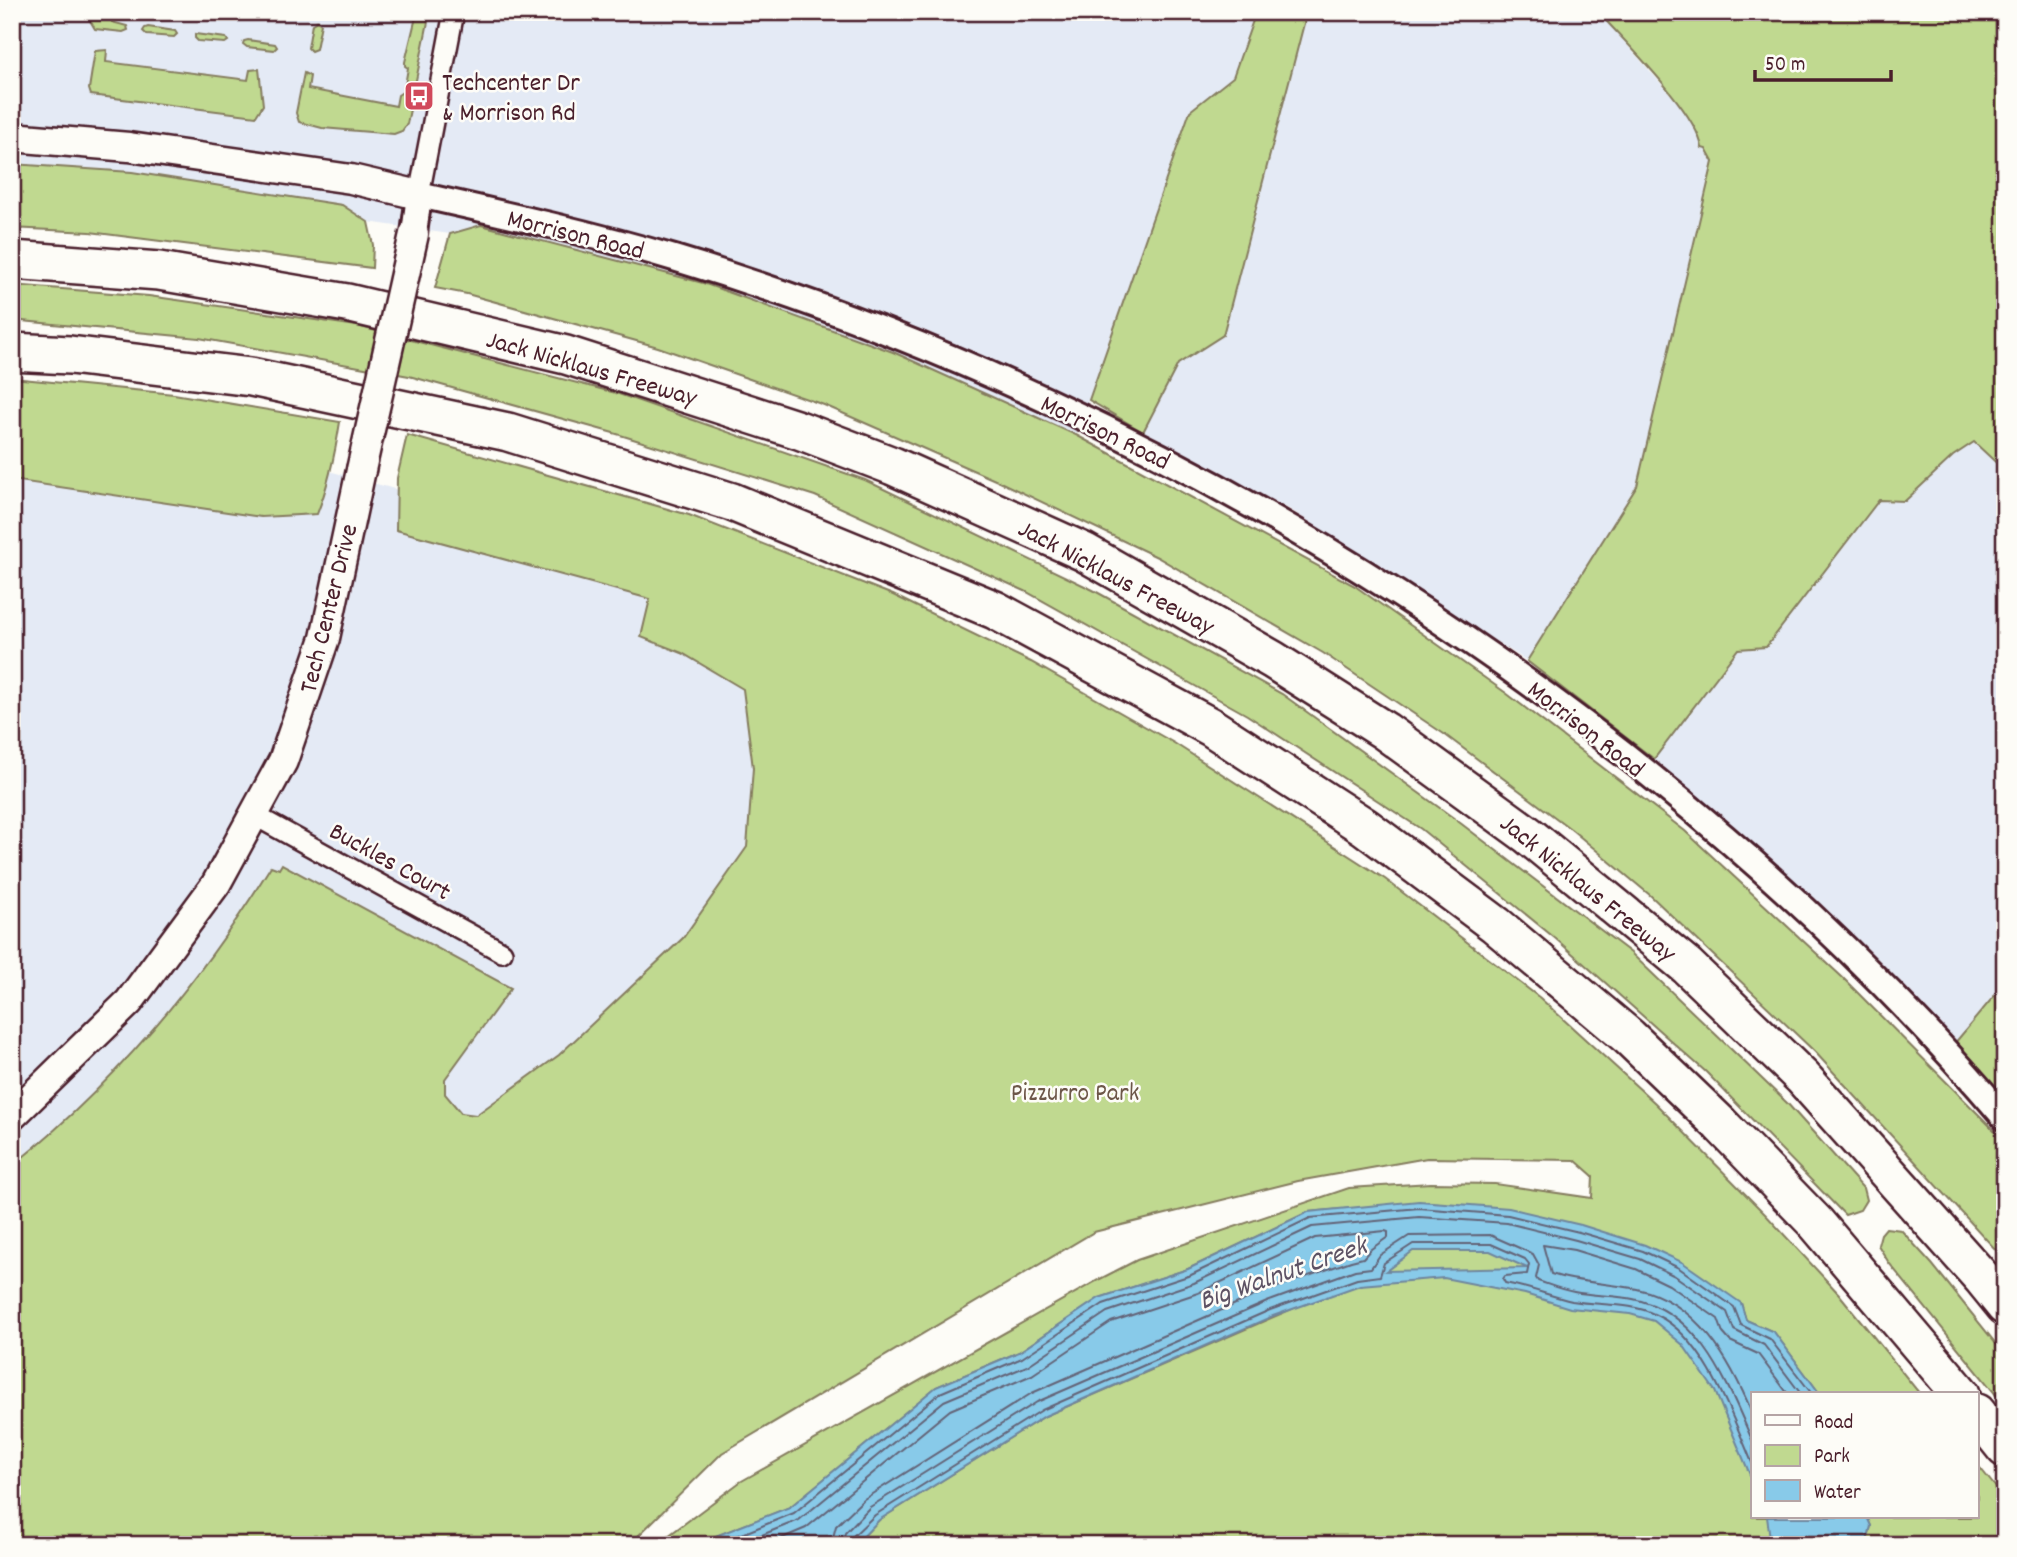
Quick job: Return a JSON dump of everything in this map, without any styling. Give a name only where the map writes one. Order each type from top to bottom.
[{"type":"highway","name":"Jack Nicklaus Freeway","points":[[12,260],[159,271],[347,303],[566,355],[799,430],[893,466],[1084,552],[1273,660],[1385,731],[1528,835],[1688,966],[1802,1078],[2005,1306]]},
{"type":"highway","points":[[12,352],[70,355],[251,377],[508,432],[732,502],[1006,617],[1211,727],[1365,827],[1496,925],[1629,1037],[1720,1124],[1816,1223],[1959,1392]]},
{"type":"highway","points":[[1979,1416],[2005,1448]]},
{"type":"main road","name":"Morrison Road","points":[[12,137],[129,147],[351,180],[419,195]]},
{"type":"main road","name":"Tech Center Drive","points":[[12,1116],[129,1002],[216,884],[283,761],[325,638],[414,234]]},
{"type":"street","name":"Tech Center Drive","points":[[414,234],[454,12]]},
{"type":"street","name":"Morrison Road","points":[[419,195],[587,233],[678,259],[815,305],[978,370],[1097,425],[1239,499],[1358,568],[1532,685],[1663,787],[1772,879],[1874,977],[2005,1118]]},
{"type":"street","name":"Buckles Court","points":[[254,815],[502,952]]},
{"type":"shaded area","points":[[12,12],[1256,12],[1233,77],[1190,111],[1076,435],[893,352],[703,283],[481,225],[450,234],[368,222],[342,205],[132,172],[12,164]]},
{"type":"shaded area","points":[[1307,12],[1598,12],[1687,113],[1713,162],[1637,486],[1527,661],[1291,510],[1143,432],[1178,364],[1223,334]]},
{"type":"shaded area","points":[[12,429],[227,443],[628,553],[985,721],[67,1545],[12,1545]]},
{"type":"shaded area","points":[[1974,442],[2005,471],[2005,983],[1954,1044],[1867,952],[1654,759],[1738,649],[1766,647],[1880,500],[1905,500],[1953,456]]},
{"type":"green space","points":[[85,12],[114,12],[112,22],[127,26],[128,30],[123,32],[95,29]]},
{"type":"green space","points":[[414,12],[430,12],[407,124],[402,131],[394,134],[322,128],[299,122],[296,113],[304,73],[310,76],[308,89],[396,106],[398,95],[404,91],[408,68],[405,62],[416,17]]},
{"type":"green space","points":[[1256,12],[1307,12],[1223,335],[1178,364],[1143,432],[1089,400],[1190,111],[1233,77]]},
{"type":"green space","points":[[1598,12],[2005,12],[2005,471],[1974,442],[1953,456],[1905,501],[1879,500],[1766,647],[1738,649],[1654,759],[1527,661],[1637,486],[1713,162],[1706,149],[1702,148],[1697,133],[1674,97]]},
{"type":"green space","points":[[317,21],[321,24],[316,49],[311,51],[308,48],[312,24]]},
{"type":"green space","points":[[148,27],[175,31],[177,34],[174,37],[147,35],[143,31]]},
{"type":"green space","points":[[195,34],[226,38],[228,41],[198,41]]},
{"type":"green space","points":[[248,40],[275,44],[277,47],[274,50],[247,47],[243,44]]},
{"type":"green space","points":[[107,50],[106,62],[248,80],[250,70],[259,69],[263,105],[256,116],[91,95],[89,89],[95,51]]},
{"type":"green space","points":[[12,164],[132,172],[342,205],[368,222],[373,245],[372,268],[90,232],[12,228]]},
{"type":"green space","points":[[481,225],[703,283],[893,352],[1076,435],[1355,586],[1506,693],[1685,831],[1842,977],[1999,1135],[2005,1142],[2005,1260],[1815,1052],[1651,896],[1572,830],[1444,734],[1323,653],[1157,557],[1002,483],[824,405],[658,347],[467,294],[435,288],[450,234]]},
{"type":"green space","points":[[12,285],[149,296],[357,326],[616,393],[865,480],[1093,590],[1282,694],[1455,819],[1631,953],[1787,1103],[1863,1188],[1866,1200],[1860,1210],[1845,1215],[1706,1072],[1556,939],[1421,829],[1247,715],[1025,591],[815,496],[617,434],[409,376],[199,338],[12,320]]},
{"type":"green space","points":[[12,378],[174,394],[340,422],[331,469],[317,514],[261,517],[12,480]]},
{"type":"green space","name":"Pizzurro Park","points":[[407,435],[689,515],[893,595],[1031,662],[1174,743],[1385,879],[1540,998],[1655,1103],[1765,1214],[1839,1294],[1918,1392],[1819,1392],[1774,1332],[1746,1320],[1741,1303],[1354,1208],[1308,1212],[1188,1269],[1100,1298],[1019,1352],[936,1387],[790,1507],[713,1537],[705,1545],[656,1545],[740,1482],[1137,1260],[1349,1188],[1431,1183],[1495,1184],[1592,1198],[1593,1176],[1575,1160],[1427,1158],[1298,1181],[1094,1232],[722,1453],[629,1545],[12,1545],[12,1166],[87,1100],[155,1027],[216,949],[271,866],[279,869],[282,864],[511,988],[445,1079],[445,1094],[461,1113],[476,1115],[559,1055],[683,938],[747,847],[753,768],[743,689],[682,653],[641,637],[650,599],[396,530],[397,478]]},
{"type":"green space","points":[[2005,983],[2005,1096],[1954,1044]]},
{"type":"green space","points":[[1886,1228],[1901,1230],[2005,1355],[2005,1406],[1889,1263],[1878,1245]]},
{"type":"green space","points":[[1496,1242],[1671,1325],[1751,1392],[1751,1518],[1794,1518],[1782,1545],[855,1545],[879,1520],[1045,1416],[1292,1309],[1410,1246]]},
{"type":"green space","points":[[1979,1466],[2005,1499],[2005,1545],[1866,1545],[1871,1526],[1867,1518],[1979,1518]]},
{"type":"water","name":"Big Walnut Creek","points":[[1419,1201],[1509,1208],[1581,1225],[1645,1245],[1682,1262],[1741,1303],[1746,1320],[1774,1332],[1819,1392],[1751,1392],[1751,1477],[1715,1391],[1683,1345],[1654,1321],[1630,1314],[1570,1308],[1525,1294],[1444,1278],[1360,1285],[1273,1316],[1045,1416],[879,1520],[855,1545],[705,1545],[713,1537],[790,1507],[936,1387],[1019,1352],[1099,1298],[1188,1269],[1308,1212]],"holes":[[[1413,1251],[1490,1251],[1527,1268],[1386,1271]]]},
{"type":"water","points":[[1767,1518],[1867,1518],[1871,1526],[1866,1545],[1771,1545]]},
{"type":"place","name":"Techcenter Dr & Morrison Rd","points":[[419,96]]}]
